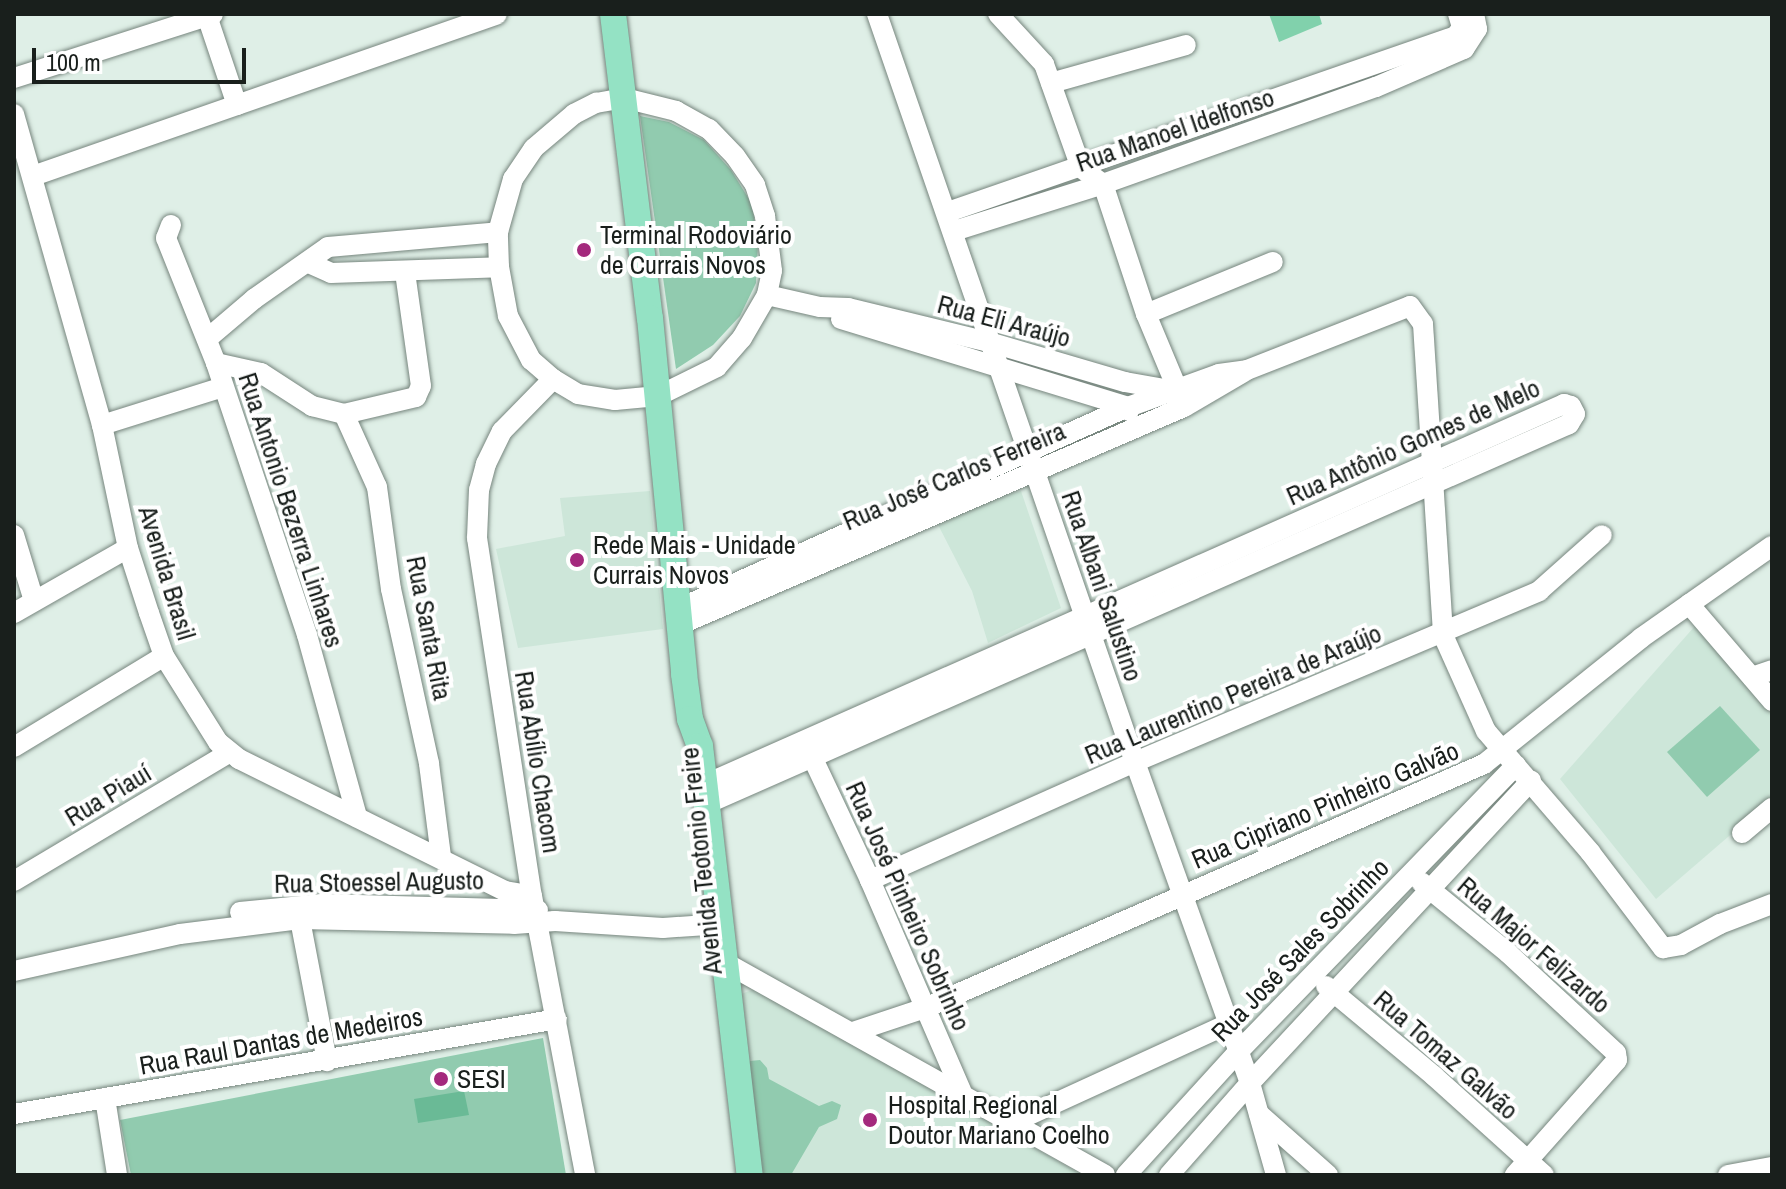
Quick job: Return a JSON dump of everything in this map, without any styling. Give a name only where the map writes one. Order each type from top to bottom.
[{"type":"main road","points":[[613,14],[658,396],[690,719]]},
{"type":"main road","name":"Avenida Teotonio Freire","points":[[690,719],[700,746],[750,1175]]},
{"type":"main road","name":"Avenida Teotonio Freire","points":[[690,719],[683,747],[735,1175]]},
{"type":"street","points":[[33,176],[497,14]]},
{"type":"street","name":"Rua Albani Salustino","points":[[877,14],[951,222],[997,367],[1032,460],[1087,626],[1250,1083],[1276,1175]]},
{"type":"street","points":[[998,14],[1037,54],[1051,83],[1092,176],[1179,395]]},
{"type":"street","points":[[1406,64],[1456,36],[1462,27],[1458,14]]},
{"type":"street","points":[[1406,64],[1464,49],[1477,29],[1474,14]]},
{"type":"street","points":[[14,78],[210,15],[237,105]]},
{"type":"street","points":[[1051,83],[1186,45]]},
{"type":"street","name":"Rua Manoel Idelfonso","points":[[951,222],[1376,87],[1406,64]]},
{"type":"street","points":[[624,98],[676,111],[709,129],[735,156],[755,185],[765,216],[772,271],[767,295],[742,338],[717,367],[658,396],[615,400],[578,394],[553,379],[531,360],[508,316],[499,267],[498,232],[513,179],[534,148],[574,114],[596,103],[624,98]]},
{"type":"street","name":"Avenida Brasil","points":[[14,114],[102,425],[128,548],[164,656],[218,742],[229,753],[441,857],[539,912],[619,927],[707,925]]},
{"type":"street","name":"Rua Antonio Bezerra Linhares","points":[[171,225],[166,238],[216,363],[307,635],[357,817]]},
{"type":"street","points":[[207,339],[254,299],[328,247],[498,232]]},
{"type":"street","points":[[1146,314],[1273,262]]},
{"type":"street","points":[[309,263],[331,273],[499,267]]},
{"type":"street","points":[[216,363],[261,373],[312,406],[344,414],[416,397],[421,391],[405,272]]},
{"type":"street","name":"Rua Eli Araújo","points":[[767,295],[820,307],[848,321],[997,367],[1132,417]]},
{"type":"street","name":"Rua Eli Araújo","points":[[820,307],[840,306],[989,342],[1179,395]]},
{"type":"street","name":"Rua José Carlos Ferreira","points":[[678,617],[1132,417],[1219,374],[1247,370],[1410,306],[1420,316],[1432,474]]},
{"type":"street","name":"Rua Abílio Chacom","points":[[553,379],[502,431],[486,464],[478,506],[477,538],[585,1175]]},
{"type":"street","points":[[102,425],[223,387]]},
{"type":"street","name":"Rua Antônio Gomes de Melo","points":[[705,795],[1432,474],[1569,424],[1575,414],[1571,406],[1564,404],[1432,474]]},
{"type":"street","name":"Rua Santa Rita","points":[[344,414],[377,487],[391,589],[429,764],[441,857]]},
{"type":"street","points":[[1432,474],[1443,635],[1469,698],[1509,758],[1531,781],[1663,948],[1681,945],[1720,924],[1772,904]]},
{"type":"street","points":[[14,535],[34,601]]},
{"type":"street","name":"Rua Laurentino Pereira de Araújo","points":[[870,880],[1135,762],[1443,635],[1550,584],[1602,535]]},
{"type":"street","name":"Rua Cipriano Pinheiro Galvão","points":[[853,1032],[925,1008],[1509,758],[1641,638],[1772,546]]},
{"type":"street","points":[[14,613],[128,548]]},
{"type":"street","points":[[1689,604],[1772,701]]},
{"type":"street","points":[[14,747],[164,656]]},
{"type":"street","points":[[1752,677],[1772,670]]},
{"type":"street","name":"Rua José Pinheiro Sobrinho","points":[[808,749],[870,880],[962,1093]]},
{"type":"street","name":"Rua Piauí","points":[[14,881],[229,753]]},
{"type":"street","name":"Rua José Sales Sobrinho","points":[[1126,1175],[1239,1051],[1411,873],[1509,758]]},
{"type":"street","name":"Rua José Sales Sobrinho","points":[[1169,1175],[1250,1083],[1531,781]]},
{"type":"street","points":[[1742,833],[1772,808]]},
{"type":"street","name":"Rua Major Felizardo","points":[[1411,873],[1585,1022],[1616,1053],[1617,1060],[1521,1168]]},
{"type":"street","points":[[298,912],[327,1061]]},
{"type":"street","name":"Rua Stoessel Augusto","points":[[14,971],[248,918],[298,912],[539,912]]},
{"type":"street","points":[[726,963],[1105,1175]]},
{"type":"street","name":"Rua Tomaz Galvão","points":[[1313,975],[1434,1076],[1521,1168],[1544,1175]]},
{"type":"street","name":"Rua Raul Dantas de Medeiros","points":[[14,1114],[557,1019]]},
{"type":"street","points":[[1014,1122],[1228,1024]]},
{"type":"street","points":[[105,1098],[117,1175]]},
{"type":"street","points":[[1258,1113],[1328,1175]]},
{"type":"street","points":[[1728,1175],[1772,1167]]},
{"type":"shaded area","points":[[1269,14],[1319,14],[1322,24],[1279,42]]},
{"type":"shaded area","points":[[640,116],[669,122],[704,140],[731,170],[752,204],[758,243],[756,283],[740,316],[713,345],[676,369]]},
{"type":"shaded area","name":"Rede Mais - Unidade Currais Novos","points":[[650,491],[663,629],[518,648],[496,549],[565,536],[560,498]]},
{"type":"shaded area","points":[[1021,491],[1061,608],[988,643],[972,591],[932,513]]},
{"type":"shaded area","points":[[1702,618],[1772,697],[1772,799],[1656,899],[1560,779]]},
{"type":"shaded area","points":[[1720,706],[1760,750],[1707,797],[1667,752]]},
{"type":"shaded area","name":"Hospital Regional Doutor Mariano Coelho","points":[[758,988],[1082,1175],[759,1175],[741,994]]},
{"type":"shaded area","name":"SESI","points":[[543,1038],[566,1175],[131,1175],[120,1120]]},
{"type":"shaded area","points":[[760,1060],[767,1068],[769,1079],[819,1106],[832,1101],[841,1105],[837,1119],[819,1127],[791,1175],[763,1175],[748,1066],[750,1061]]},
{"type":"shaded area","points":[[464,1091],[469,1115],[418,1123],[414,1099]]},
{"type":"place","name":"Terminal Rodoviário de Currais Novos","points":[[584,250]]},
{"type":"place","name":"Rede Mais - Unidade Currais Novos","points":[[577,560]]},
{"type":"place","name":"SESI","points":[[441,1079]]},
{"type":"place","name":"Hospital Regional Doutor Mariano Coelho","points":[[870,1120]]}]
